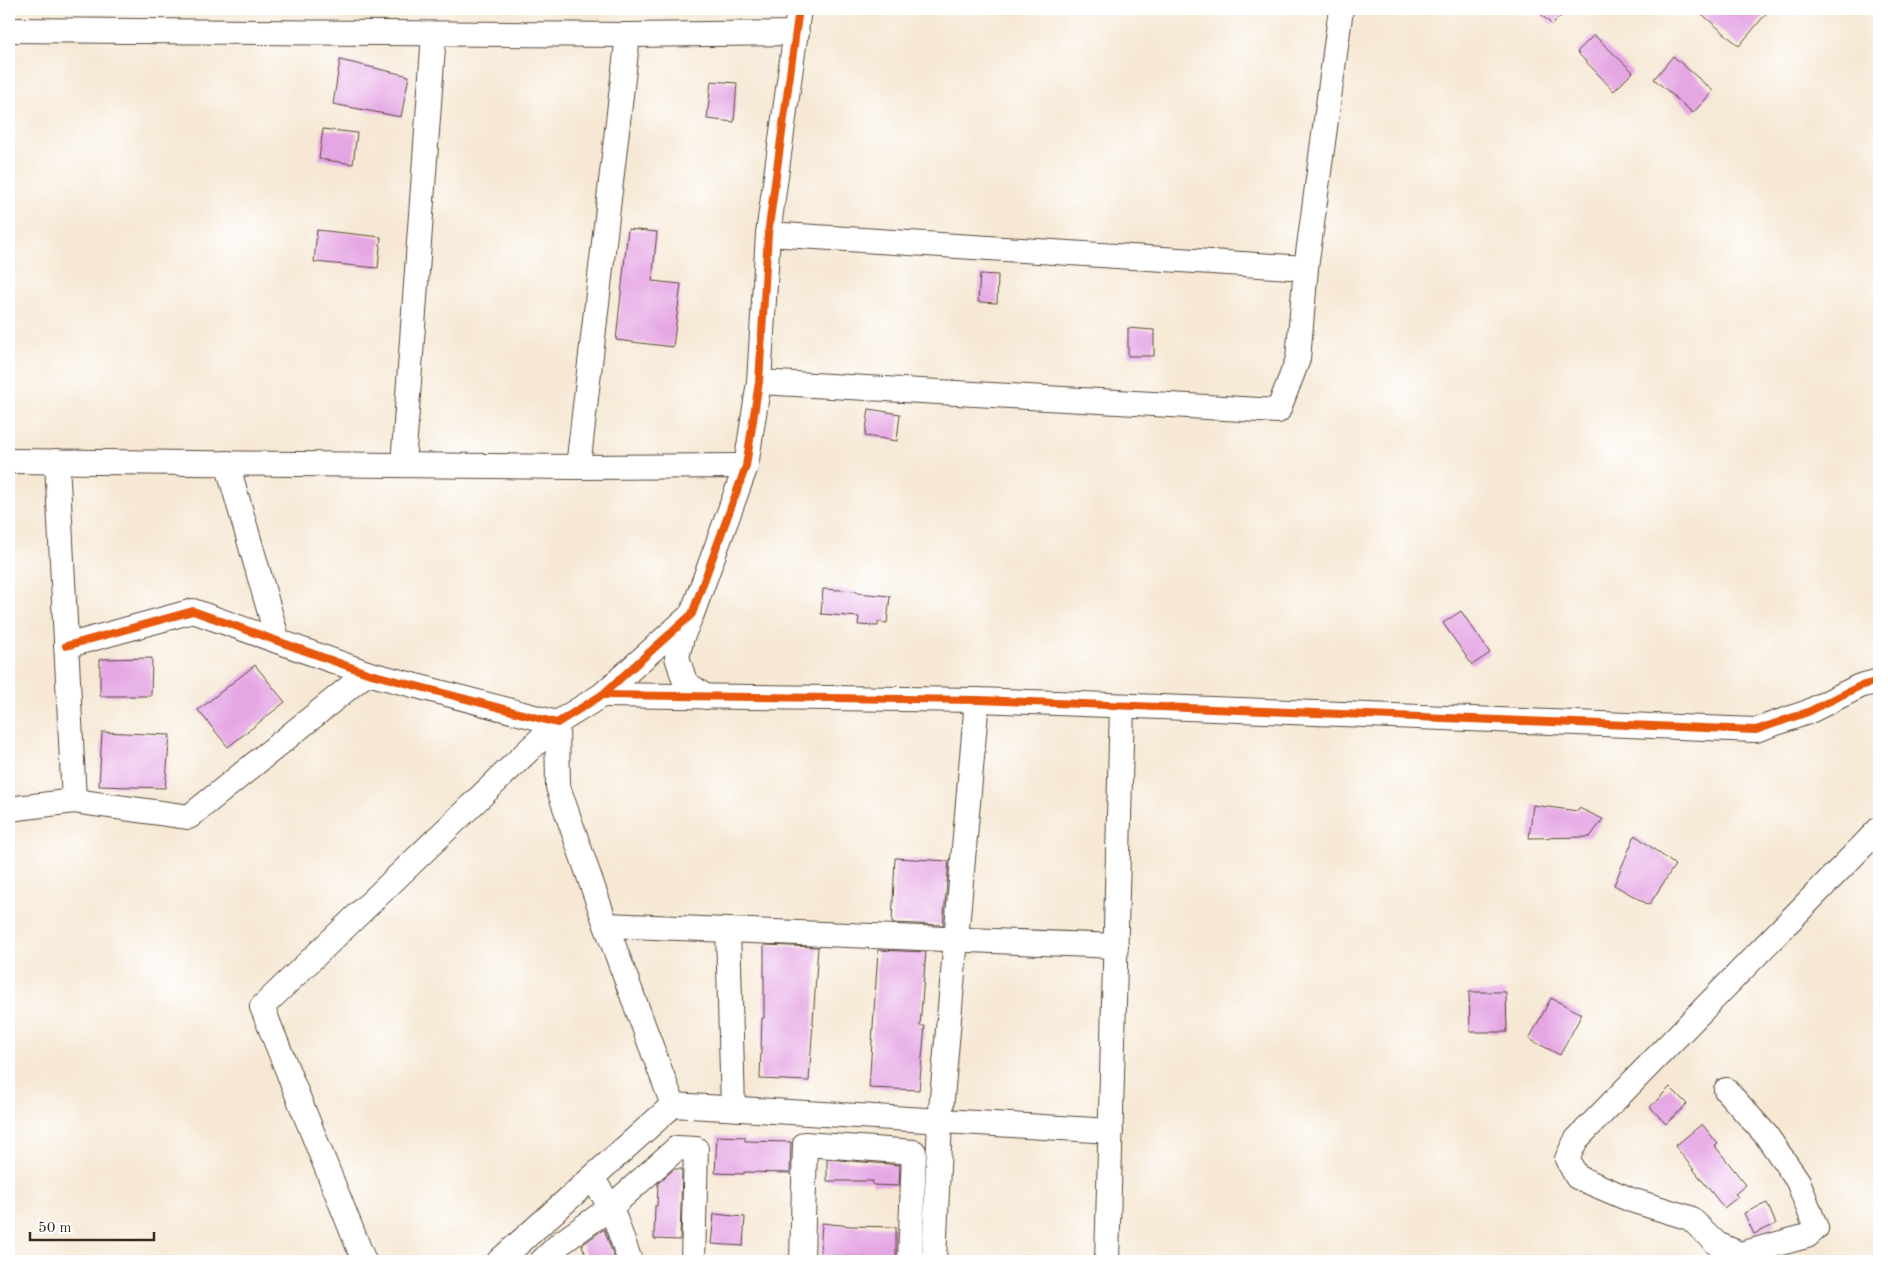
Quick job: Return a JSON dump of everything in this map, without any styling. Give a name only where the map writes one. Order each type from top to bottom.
[{"type":"street","points":[[706,697],[685,682],[677,657],[682,637],[746,466],[759,382],[768,234],[799,9]]},
{"type":"street","points":[[759,382],[1278,411],[1298,359],[1306,268],[1341,9]]},
{"type":"street","points":[[9,30],[628,35],[796,34]]},
{"type":"street","points":[[403,465],[434,34]]},
{"type":"street","points":[[578,467],[628,35]]},
{"type":"street","points":[[768,234],[1306,268]]},
{"type":"street","points":[[9,461],[578,467],[746,466]]},
{"type":"street","points":[[57,461],[74,801]]},
{"type":"street","points":[[227,463],[278,641]]},
{"type":"street","points":[[66,646],[194,610],[367,673],[557,723]]},
{"type":"street","points":[[364,1261],[262,1007],[557,723],[602,696],[692,614]]},
{"type":"street","points":[[9,809],[74,801],[189,818],[367,673]]},
{"type":"street","points":[[602,696],[977,700],[1756,730],[1808,712],[1860,686],[1879,681]]},
{"type":"street","points":[[934,1261],[940,1121],[977,700]]},
{"type":"street","points":[[1107,1261],[1122,706]]},
{"type":"street","points":[[557,723],[558,787],[606,924],[674,1105]]},
{"type":"street","points":[[1726,1090],[1766,1136],[1798,1180],[1816,1228],[1807,1236],[1740,1254],[1717,1244],[1690,1218],[1631,1200],[1577,1177],[1567,1159],[1576,1140],[1879,829]]},
{"type":"street","points":[[606,924],[1116,946]]},
{"type":"street","points":[[728,930],[733,1108]]},
{"type":"street","points":[[499,1261],[674,1105],[1111,1131]]},
{"type":"street","points":[[802,1261],[806,1144],[914,1152],[910,1261]]},
{"type":"street","points":[[542,1261],[561,1243],[611,1207],[677,1148],[696,1149],[693,1261]]},
{"type":"street","points":[[592,1178],[611,1207],[630,1261]]},
{"type":"building","points":[[1536,9],[1568,9],[1552,25]]},
{"type":"building","points":[[1696,9],[1770,9],[1739,46]]},
{"type":"building","points":[[1594,35],[1633,72],[1614,91],[1577,52]]},
{"type":"building","points":[[1673,56],[1713,91],[1693,113],[1654,79]]},
{"type":"building","points":[[340,60],[409,76],[401,117],[333,104]]},
{"type":"building","points":[[711,81],[737,83],[734,122],[707,119]]},
{"type":"building","points":[[323,129],[357,133],[353,164],[319,159]]},
{"type":"building","points":[[628,229],[657,232],[652,281],[681,284],[673,347],[616,340]]},
{"type":"building","points":[[317,230],[381,237],[378,268],[314,262]]},
{"type":"building","points":[[980,274],[998,275],[997,303],[978,302]]},
{"type":"building","points":[[1128,328],[1154,330],[1154,356],[1128,356]]},
{"type":"building","points":[[869,409],[900,414],[897,441],[865,436]]},
{"type":"building","points":[[823,589],[857,591],[857,593],[890,596],[887,623],[878,622],[878,626],[858,625],[859,617],[821,614]]},
{"type":"building","points":[[1461,611],[1490,653],[1472,665],[1443,623]]},
{"type":"building","points":[[152,658],[151,696],[100,696],[100,659]]},
{"type":"building","points":[[255,665],[285,702],[228,747],[198,710]]},
{"type":"building","points":[[102,732],[170,735],[165,788],[99,786]]},
{"type":"building","points":[[1533,805],[1578,811],[1579,808],[1603,819],[1590,837],[1529,838]]},
{"type":"building","points":[[1635,835],[1675,865],[1649,905],[1614,885]]},
{"type":"building","points":[[895,858],[949,861],[943,925],[892,923]]},
{"type":"building","points":[[764,945],[818,947],[809,1081],[760,1079],[762,1018],[764,1018]]},
{"type":"building","points":[[878,950],[926,952],[920,1026],[925,1026],[919,1090],[869,1088]]},
{"type":"building","points":[[1469,992],[1506,992],[1507,1032],[1470,1032]]},
{"type":"building","points":[[1551,998],[1582,1014],[1560,1055],[1529,1039]]},
{"type":"building","points":[[1670,1087],[1687,1104],[1666,1124],[1650,1107]]},
{"type":"building","points":[[1702,1124],[1718,1144],[1715,1146],[1746,1185],[1735,1194],[1738,1197],[1724,1208],[1675,1146]]},
{"type":"building","points":[[717,1136],[745,1137],[745,1141],[791,1142],[790,1173],[715,1173]]},
{"type":"building","points":[[827,1159],[900,1165],[899,1186],[873,1185],[873,1181],[827,1181]]},
{"type":"building","points":[[674,1169],[682,1169],[680,1240],[654,1239],[658,1183]]},
{"type":"building","points":[[1767,1203],[1776,1224],[1754,1234],[1744,1213]]},
{"type":"building","points":[[714,1214],[745,1217],[743,1246],[711,1244]]},
{"type":"building","points":[[822,1223],[896,1227],[896,1260],[820,1255]]},
{"type":"building","points":[[604,1229],[615,1260],[588,1261],[582,1245]]},
{"type":"cycle path","points":[[66,646],[193,611],[367,673],[557,723],[602,695],[692,614],[746,466],[759,382],[768,234],[799,9]]},
{"type":"cycle path","points":[[602,695],[977,700],[1756,730],[1808,712],[1860,686],[1879,681]]}]
